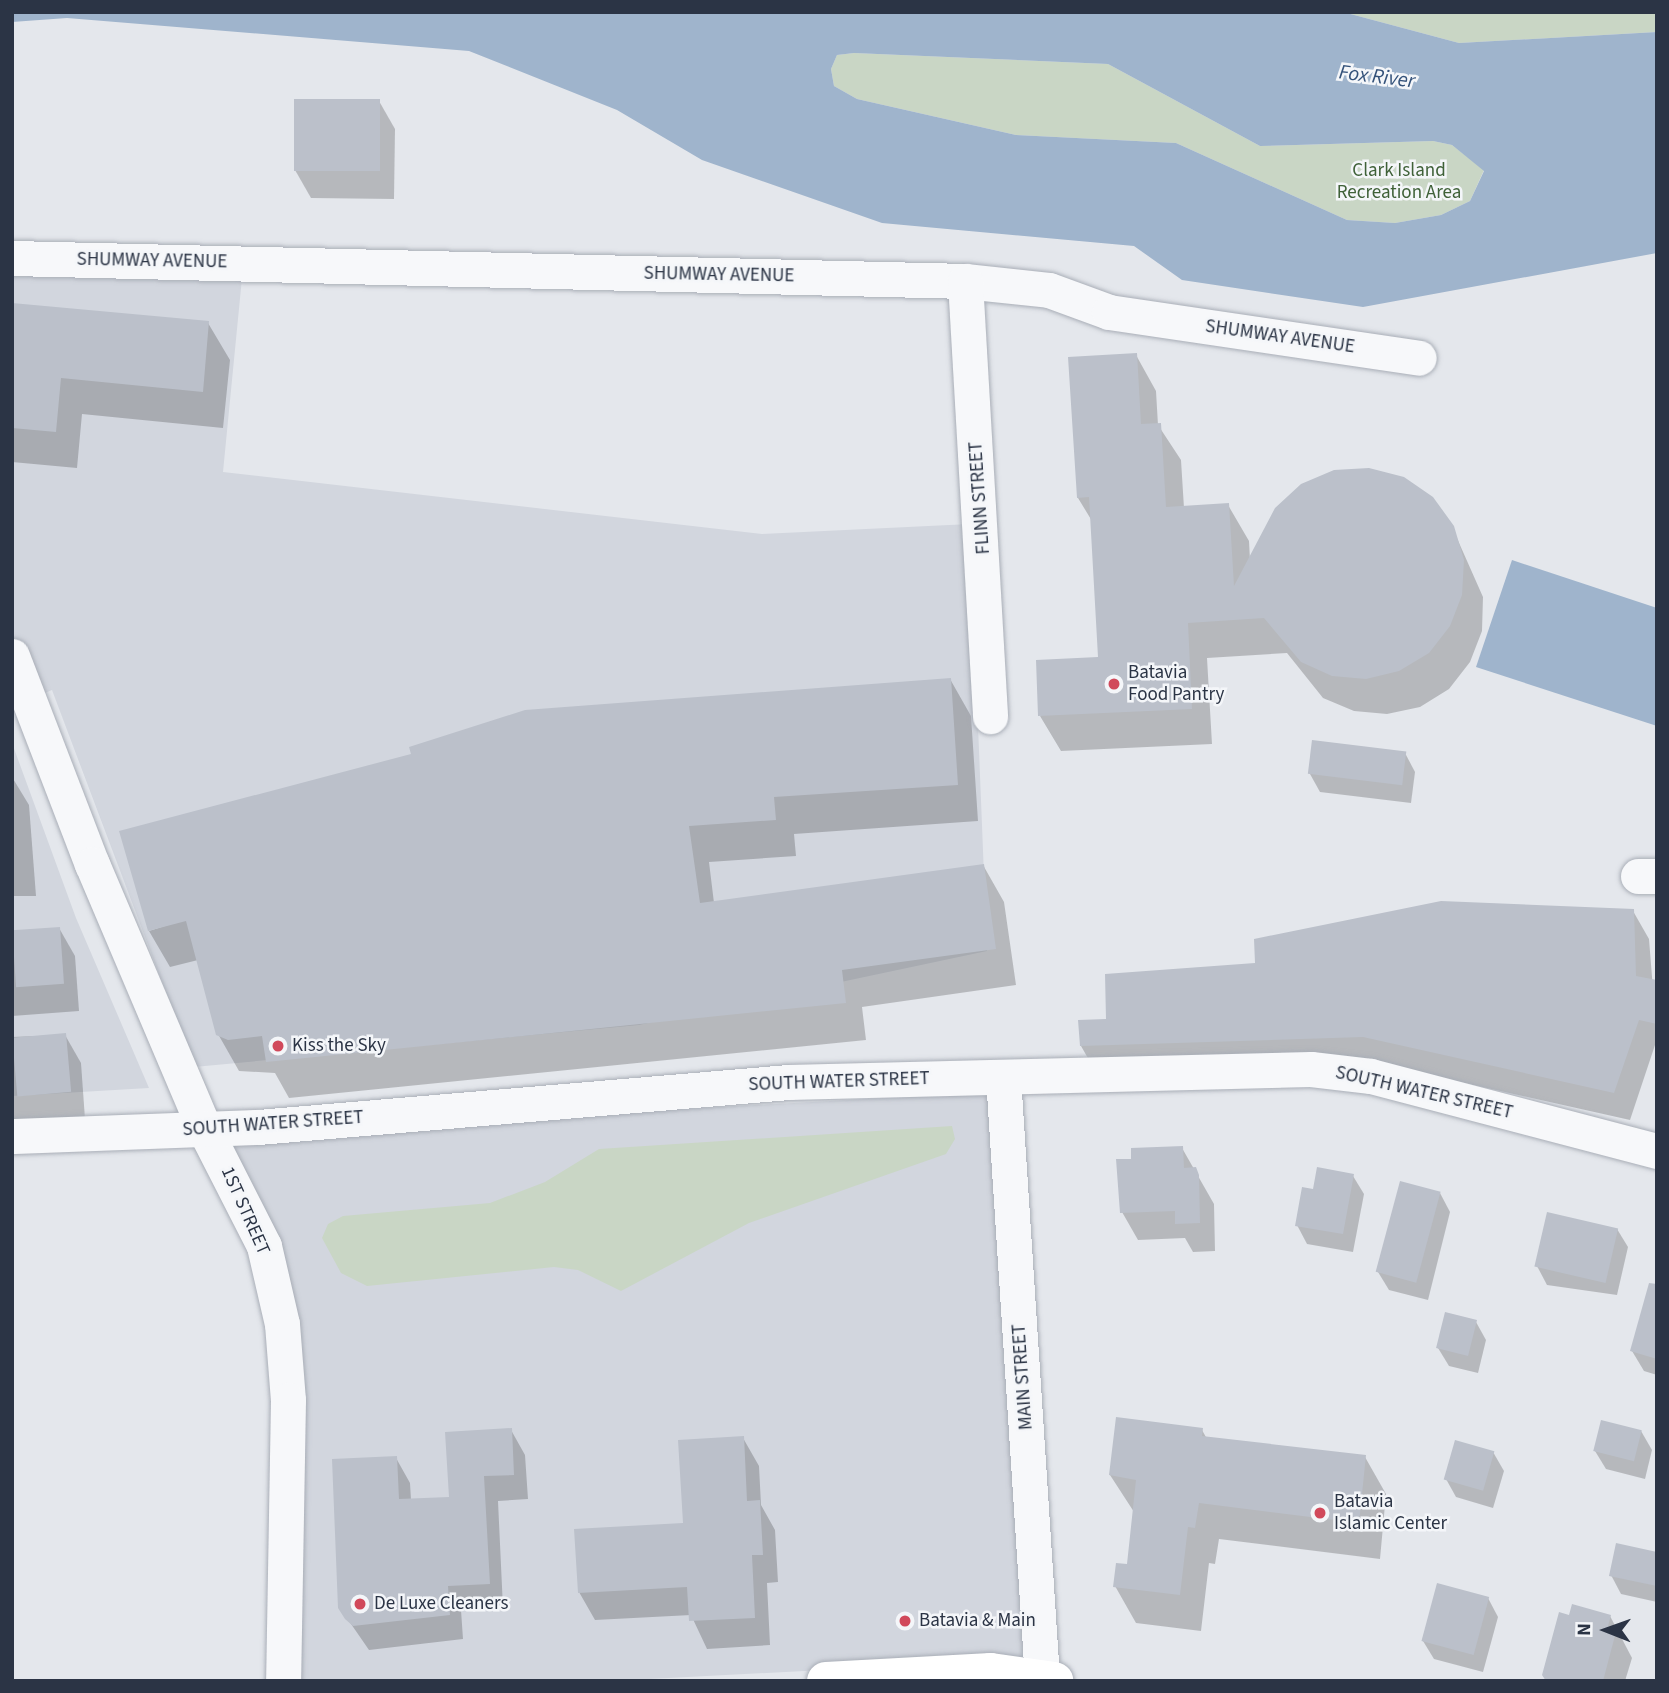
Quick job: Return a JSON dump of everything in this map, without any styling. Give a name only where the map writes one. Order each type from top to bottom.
[{"type":"main road","points":[[826,1681],[991,1672],[1048,1679]]},
{"type":"street","name":"SHUMWAY AVENUE","points":[[12,258],[965,281],[1049,290],[1109,312],[1419,358]]},
{"type":"street","name":"FLINN STREET","points":[[965,281],[990,716]]},
{"type":"street","name":"1ST STREET","points":[[12,656],[92,864],[205,1129],[264,1247],[282,1324],[288,1400],[283,1681]]},
{"type":"street","name":"SOUTH WATER STREET","points":[[12,1136],[205,1129],[788,1082],[1342,1070],[1657,1151]]},
{"type":"street","name":"MAIN STREET","points":[[1003,1077],[1048,1679]]},
{"type":"shaded area","points":[[12,274],[242,278],[223,472],[762,534],[970,524],[987,951],[639,1025],[194,1067],[52,690],[12,707]]},
{"type":"shaded area","points":[[12,743],[76,918],[149,1088],[12,1096]]},
{"type":"shaded area","points":[[994,1092],[1034,1659],[611,1681],[296,1681],[299,1398],[225,1134]]},
{"type":"green space","points":[[1343,12],[1657,12],[1657,32],[1459,43]]},
{"type":"green space","name":"Clark Island Recreation Area","points":[[854,53],[1108,64],[1260,146],[1433,141],[1452,145],[1484,170],[1470,201],[1441,215],[1395,223],[1347,220],[1176,143],[1016,135],[857,99],[834,86],[831,69],[837,55]]},
{"type":"green space","points":[[952,1126],[955,1139],[946,1154],[749,1223],[621,1291],[578,1270],[554,1267],[367,1286],[341,1273],[322,1238],[328,1224],[343,1216],[490,1203],[545,1182],[599,1149]]},
{"type":"water","name":"Fox River","points":[[12,12],[1343,12],[1459,43],[1657,32],[1657,253],[1363,307],[1182,280],[1134,246],[882,223],[702,160],[617,110],[469,51],[67,18],[12,22]],"holes":[[[854,53],[1108,64],[1260,146],[1433,141],[1452,145],[1484,171],[1470,201],[1441,215],[1395,223],[1347,220],[1176,143],[1016,135],[857,99],[834,86],[831,69],[837,55]]]},
{"type":"water","points":[[1512,560],[1657,608],[1657,726],[1476,667]]},
{"type":"building","points":[[294,99],[380,99],[380,171],[294,171]]},
{"type":"building","points":[[12,303],[209,321],[203,392],[61,378],[56,432],[12,428]]},
{"type":"building","points":[[1137,353],[1141,424],[1161,423],[1166,507],[1229,503],[1234,586],[1275,508],[1301,484],[1334,470],[1369,468],[1404,477],[1433,497],[1454,526],[1464,560],[1462,595],[1450,626],[1429,653],[1399,671],[1366,679],[1332,676],[1301,662],[1264,618],[1188,623],[1192,709],[1038,716],[1036,660],[1098,657],[1089,497],[1077,498],[1068,357]]},
{"type":"building","points":[[951,678],[958,785],[774,797],[776,820],[689,826],[700,903],[984,864],[996,949],[842,970],[846,1003],[266,1062],[262,1036],[228,1040],[216,1035],[186,921],[148,931],[119,831],[411,754],[409,747],[525,710]]},
{"type":"building","points":[[1312,740],[1406,752],[1402,785],[1308,774]]},
{"type":"building","points":[[1441,901],[1634,909],[1636,976],[1657,980],[1657,1024],[1639,1020],[1614,1093],[1363,1037],[1080,1046],[1078,1020],[1106,1019],[1105,974],[1255,963],[1254,939]]},
{"type":"building","points":[[60,927],[64,984],[16,987],[12,930]]},
{"type":"building","points":[[66,1033],[71,1092],[17,1096],[12,1038]]},
{"type":"building","points":[[1183,1146],[1184,1168],[1196,1167],[1199,1175],[1200,1223],[1175,1224],[1175,1211],[1120,1213],[1116,1159],[1131,1159],[1131,1148]]},
{"type":"building","points":[[1317,1167],[1354,1174],[1343,1234],[1295,1226],[1302,1187],[1313,1189]]},
{"type":"building","points":[[1400,1181],[1441,1192],[1416,1283],[1376,1272]]},
{"type":"building","points":[[1547,1212],[1618,1228],[1606,1283],[1534,1267]]},
{"type":"building","points":[[1649,1283],[1657,1284],[1657,1359],[1630,1351]]},
{"type":"building","points":[[1445,1312],[1477,1320],[1468,1356],[1436,1348]]},
{"type":"building","name":"Batavia Islamic Center","points":[[1116,1417],[1203,1428],[1202,1436],[1366,1455],[1359,1523],[1199,1503],[1195,1528],[1188,1527],[1180,1595],[1113,1587],[1116,1563],[1127,1564],[1136,1480],[1109,1475]]},
{"type":"building","points":[[1601,1420],[1642,1430],[1634,1461],[1593,1451]]},
{"type":"building","points":[[512,1428],[514,1475],[484,1476],[490,1584],[448,1586],[450,1615],[353,1626],[338,1608],[332,1459],[397,1456],[399,1499],[449,1497],[445,1432]]},
{"type":"building","points":[[744,1436],[747,1501],[760,1500],[763,1555],[752,1555],[755,1618],[689,1621],[687,1587],[578,1593],[574,1529],[683,1523],[678,1440]]},
{"type":"building","points":[[1455,1440],[1494,1451],[1483,1491],[1444,1479]]},
{"type":"building","points":[[1616,1543],[1657,1552],[1657,1586],[1609,1576]]},
{"type":"building","points":[[1437,1583],[1489,1597],[1474,1655],[1421,1641]]},
{"type":"building","points":[[1572,1604],[1611,1615],[1608,1626],[1617,1628],[1603,1681],[1546,1681],[1542,1675],[1559,1612],[1569,1615]]},
{"type":"place","name":"Batavia Food Pantry","points":[[1114,684]]},
{"type":"place","name":"Kiss the Sky","points":[[278,1046]]},
{"type":"place","name":"Batavia Islamic Center","points":[[1320,1513]]},
{"type":"place","name":"De Luxe Cleaners","points":[[360,1604]]},
{"type":"place","name":"Batavia & Main","points":[[905,1621]]}]
